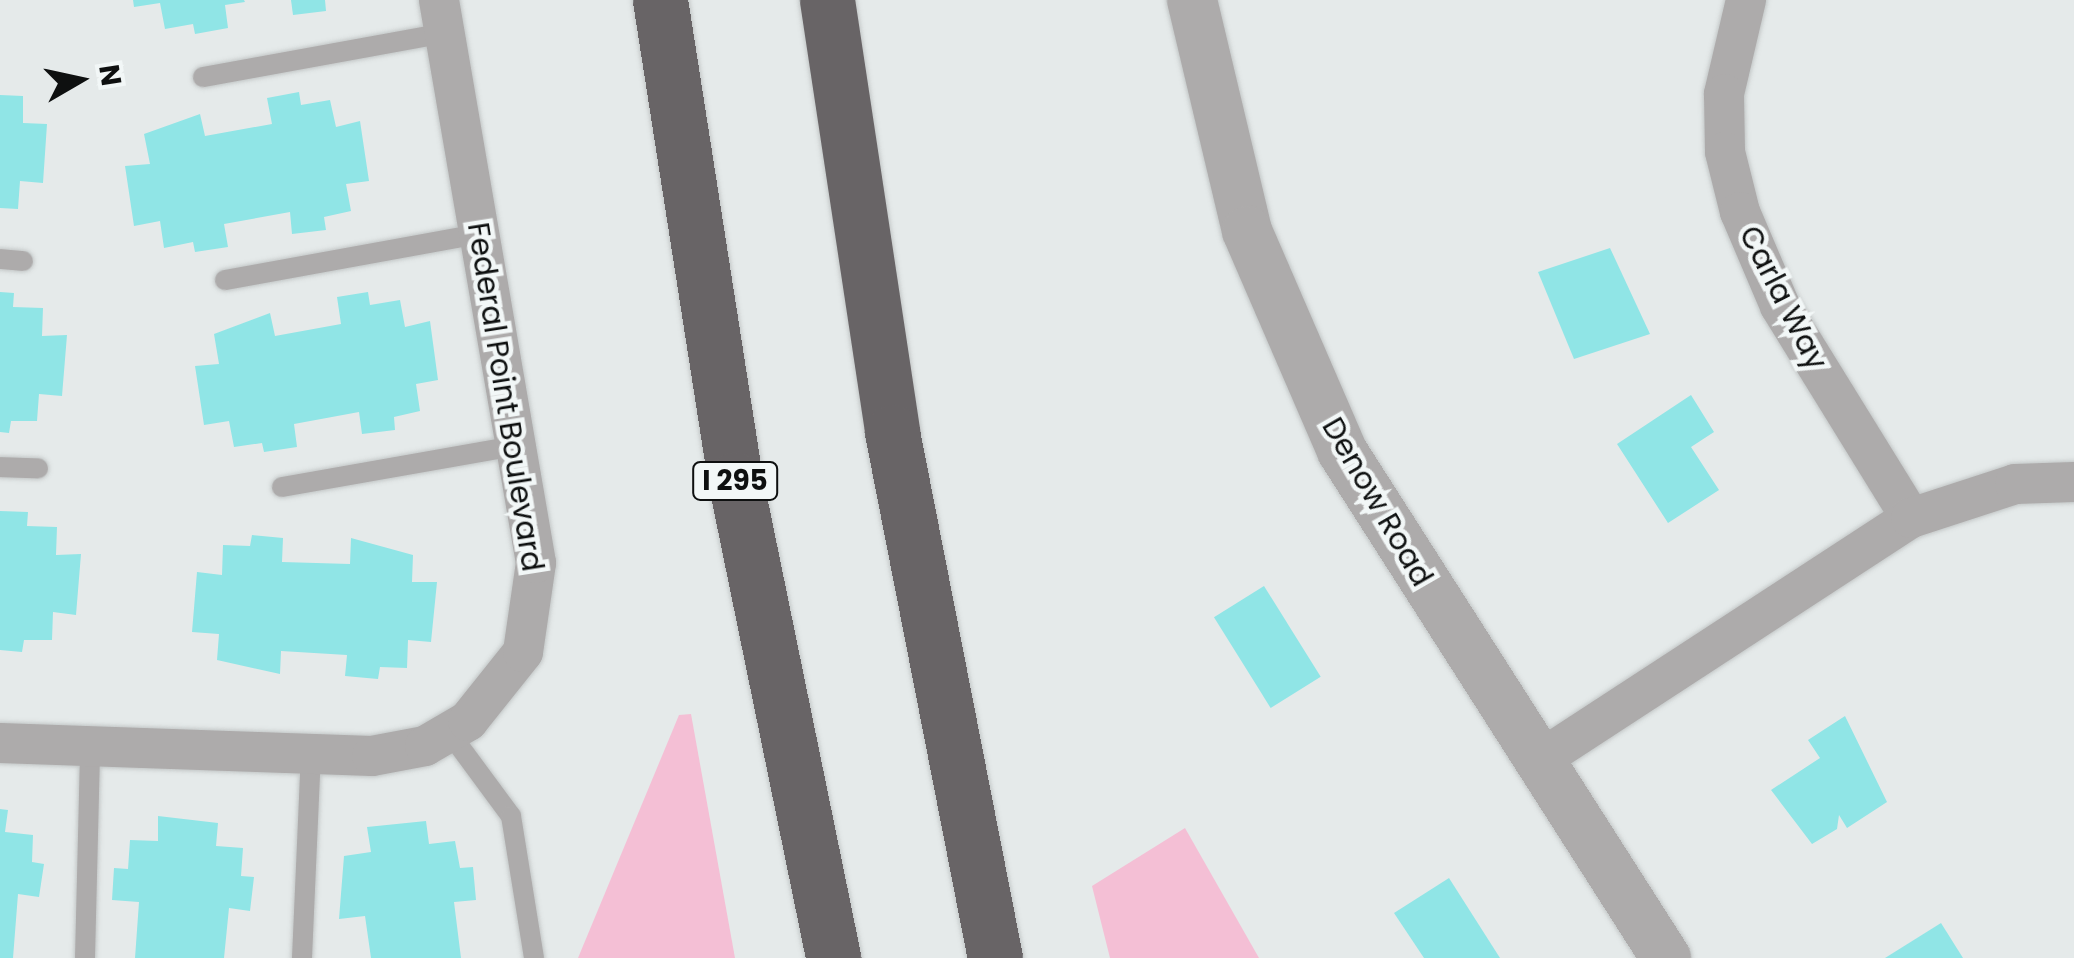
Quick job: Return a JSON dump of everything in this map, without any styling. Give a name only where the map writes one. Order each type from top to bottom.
[{"type":"highway","name":"I 295","points":[[660,0],[735,479],[833,958]]},
{"type":"highway","points":[[827,0],[892,432],[994,958]]},
{"type":"street","name":"Denow Road","points":[[1192,0],[1214,116],[1281,321],[1358,479],[1666,958]]},
{"type":"street","name":"Carla Way","points":[[1746,0],[1724,94],[1724,152],[1740,212],[1780,306],[1910,518]]},
{"type":"street","name":"Federal Point Boulevard","points":[[0,743],[372,756],[449,732],[499,690],[523,652],[536,563],[442,16]]},
{"type":"street","points":[[1538,760],[1910,518],[2015,484],[2074,482]]},
{"type":"lane","points":[[204,76],[442,16]]},
{"type":"lane","points":[[225,280],[479,234]]},
{"type":"lane","points":[[0,260],[23,261]]},
{"type":"lane","points":[[282,487],[515,446]]},
{"type":"lane","points":[[0,466],[38,468]]},
{"type":"lane","points":[[449,732],[511,816],[534,958]]},
{"type":"lane","points":[[86,958],[90,746]]},
{"type":"lane","points":[[302,958],[311,754]]},
{"type":"shaded area","points":[[691,714],[735,958],[578,958],[679,715]]},
{"type":"shaded area","points":[[1185,828],[1259,958],[1110,958],[1092,886]]},
{"type":"building","points":[[133,0],[245,2],[225,5],[228,28],[195,34],[193,24],[165,29],[160,3],[134,7]]},
{"type":"building","points":[[291,0],[325,0],[326,11],[293,15]]},
{"type":"building","points":[[299,92],[301,105],[330,100],[336,127],[360,121],[369,181],[346,184],[351,211],[324,217],[326,230],[292,234],[290,212],[224,224],[228,247],[195,252],[193,242],[164,248],[160,221],[134,226],[125,166],[150,164],[144,134],[200,114],[205,136],[272,124],[267,98]]},
{"type":"building","points":[[0,95],[23,96],[23,123],[47,124],[43,183],[20,181],[18,209],[0,208]]},
{"type":"building","points":[[1610,248],[1650,334],[1574,359],[1538,272]]},
{"type":"building","points":[[0,292],[14,293],[13,307],[43,308],[42,336],[67,335],[62,396],[39,394],[37,421],[11,421],[9,433],[0,432]]},
{"type":"building","points":[[368,292],[370,305],[400,300],[405,327],[430,321],[438,380],[416,384],[420,411],[394,417],[395,430],[362,434],[359,412],[294,424],[297,447],[264,452],[262,443],[234,447],[229,421],[204,425],[195,366],[219,364],[214,334],[270,313],[275,336],[341,324],[337,297]]},
{"type":"building","points":[[1691,395],[1714,432],[1691,447],[1719,490],[1668,523],[1617,444]]},
{"type":"building","points":[[0,511],[28,512],[27,526],[57,527],[56,555],[81,554],[76,615],[53,612],[52,640],[24,640],[22,652],[0,650]]},
{"type":"building","points":[[252,535],[283,538],[282,562],[350,564],[351,538],[413,555],[412,582],[437,582],[431,642],[408,640],[407,668],[380,667],[378,679],[345,676],[347,655],[281,651],[280,674],[217,660],[219,634],[192,632],[197,572],[222,575],[223,545],[250,546]]},
{"type":"building","points":[[1264,586],[1321,677],[1271,708],[1214,617]]},
{"type":"building","points":[[1845,716],[1887,802],[1847,828],[1839,815],[1837,829],[1812,844],[1771,790],[1820,758],[1808,740]]},
{"type":"building","points":[[0,809],[8,810],[5,832],[33,835],[32,862],[44,864],[39,897],[18,894],[13,958],[0,958]]},
{"type":"building","points":[[158,816],[218,823],[216,846],[243,848],[241,876],[254,877],[250,911],[229,908],[224,958],[135,958],[139,902],[112,900],[114,868],[128,869],[130,840],[158,841]]},
{"type":"building","points":[[426,821],[429,844],[455,841],[460,868],[473,867],[476,900],[454,902],[461,958],[371,958],[365,916],[339,919],[344,856],[371,852],[367,827]]},
{"type":"building","points":[[1449,878],[1500,958],[1424,958],[1394,913]]},
{"type":"building","points":[[1941,923],[1963,958],[1885,958]]}]
